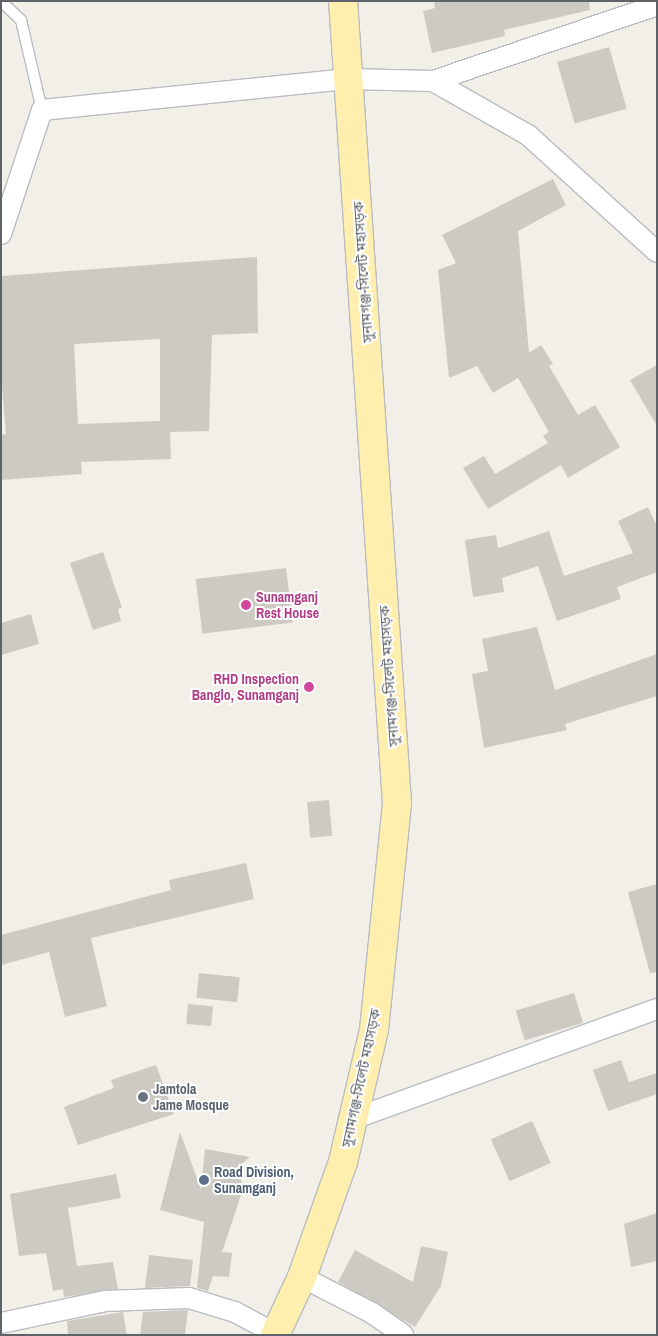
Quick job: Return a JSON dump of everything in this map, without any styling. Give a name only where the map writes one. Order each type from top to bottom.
[{"type":"main road","name":"সুনামগঞ্জ-সিলেট মহাসড়ক","points":[[276,1334],[302,1277],[343,1162],[374,1030],[397,803],[343,1]]},
{"type":"street","points":[[1,234],[42,110],[348,78],[433,81],[657,5]]},
{"type":"street","points":[[433,81],[528,135],[657,252]]},
{"type":"street","points":[[353,1119],[657,1009]]},
{"type":"street","points":[[302,1277],[372,1313],[403,1335]]},
{"type":"street","points":[[1,1324],[105,1301],[190,1298],[234,1312],[276,1334]]},
{"type":"lane","points":[[1,1],[20,20],[42,110]]},
{"type":"building","points":[[434,1],[589,1],[590,10],[504,30],[505,36],[432,53],[423,11],[435,8]]},
{"type":"building","points":[[609,47],[627,109],[575,123],[557,62]]},
{"type":"building","points":[[553,179],[566,205],[518,231],[529,353],[541,345],[553,364],[549,366],[578,415],[595,405],[620,447],[568,478],[561,465],[488,509],[463,468],[484,456],[495,474],[548,443],[543,436],[549,432],[518,378],[493,393],[477,366],[449,378],[438,270],[456,263],[442,235]]},
{"type":"building","points":[[257,257],[258,333],[212,335],[209,431],[170,432],[171,459],[81,462],[82,474],[1,480],[1,435],[6,434],[1,374],[1,276]],"holes":[[[160,339],[160,421],[78,424],[74,344]]]},
{"type":"building","points":[[657,365],[657,426],[630,380]]},
{"type":"building","points":[[648,507],[657,526],[657,572],[617,587],[621,599],[557,621],[538,566],[502,578],[504,592],[473,597],[465,540],[496,535],[498,548],[549,531],[564,576],[633,553],[618,521]]},
{"type":"building","points":[[103,552],[122,608],[118,609],[121,621],[93,630],[70,563]]},
{"type":"building","name":"Sunamganj Rest House","points":[[286,568],[293,623],[202,634],[196,579]]},
{"type":"building","points":[[31,614],[39,644],[1,655],[1,623]]},
{"type":"building","points":[[537,627],[555,690],[657,654],[657,696],[565,724],[567,730],[484,748],[472,674],[488,671],[482,639]]},
{"type":"building","points":[[329,800],[332,836],[310,838],[307,802]]},
{"type":"building","points":[[246,863],[254,899],[91,938],[107,1006],[65,1017],[49,952],[1,965],[1,935],[171,890],[169,880]]},
{"type":"building","points":[[657,884],[657,972],[650,973],[628,892]]},
{"type":"building","points":[[199,973],[240,977],[237,1002],[196,998]]},
{"type":"building","points":[[574,993],[583,1023],[525,1040],[516,1011]]},
{"type":"building","points":[[188,1004],[213,1006],[211,1026],[186,1024]]},
{"type":"building","points":[[621,1060],[629,1082],[657,1073],[657,1094],[608,1111],[593,1070]]},
{"type":"building","points":[[156,1065],[174,1114],[78,1145],[64,1107],[114,1088],[111,1080]]},
{"type":"building","points":[[532,1121],[551,1163],[510,1181],[491,1139]]},
{"type":"building","name":"Road Division, Sunamganj","points":[[180,1132],[201,1189],[205,1149],[250,1157],[235,1169],[244,1186],[222,1252],[232,1253],[229,1277],[213,1276],[208,1291],[197,1288],[204,1222],[160,1210]]},
{"type":"building","points":[[116,1174],[121,1198],[68,1208],[77,1266],[113,1262],[118,1289],[64,1297],[63,1289],[53,1291],[46,1253],[19,1256],[10,1194]]},
{"type":"building","points":[[657,1213],[657,1261],[631,1267],[624,1224]]},
{"type":"building","points":[[421,1246],[448,1252],[441,1286],[415,1327],[338,1282],[355,1250],[413,1282]]},
{"type":"building","points":[[149,1255],[193,1260],[190,1286],[145,1288]]},
{"type":"building","points":[[188,1310],[185,1335],[140,1335],[143,1312]]},
{"type":"building","points":[[123,1312],[127,1335],[68,1335],[67,1321]]},
{"type":"place","name":"Sunamganj Rest House","points":[[246,605]]},
{"type":"place","name":"RHD Inspection Banglo, Sunamganj","points":[[309,687]]},
{"type":"place","name":"Jamtola Jame Mosque","points":[[143,1097]]},
{"type":"place","name":"Road Division, Sunamganj","points":[[204,1180]]}]
